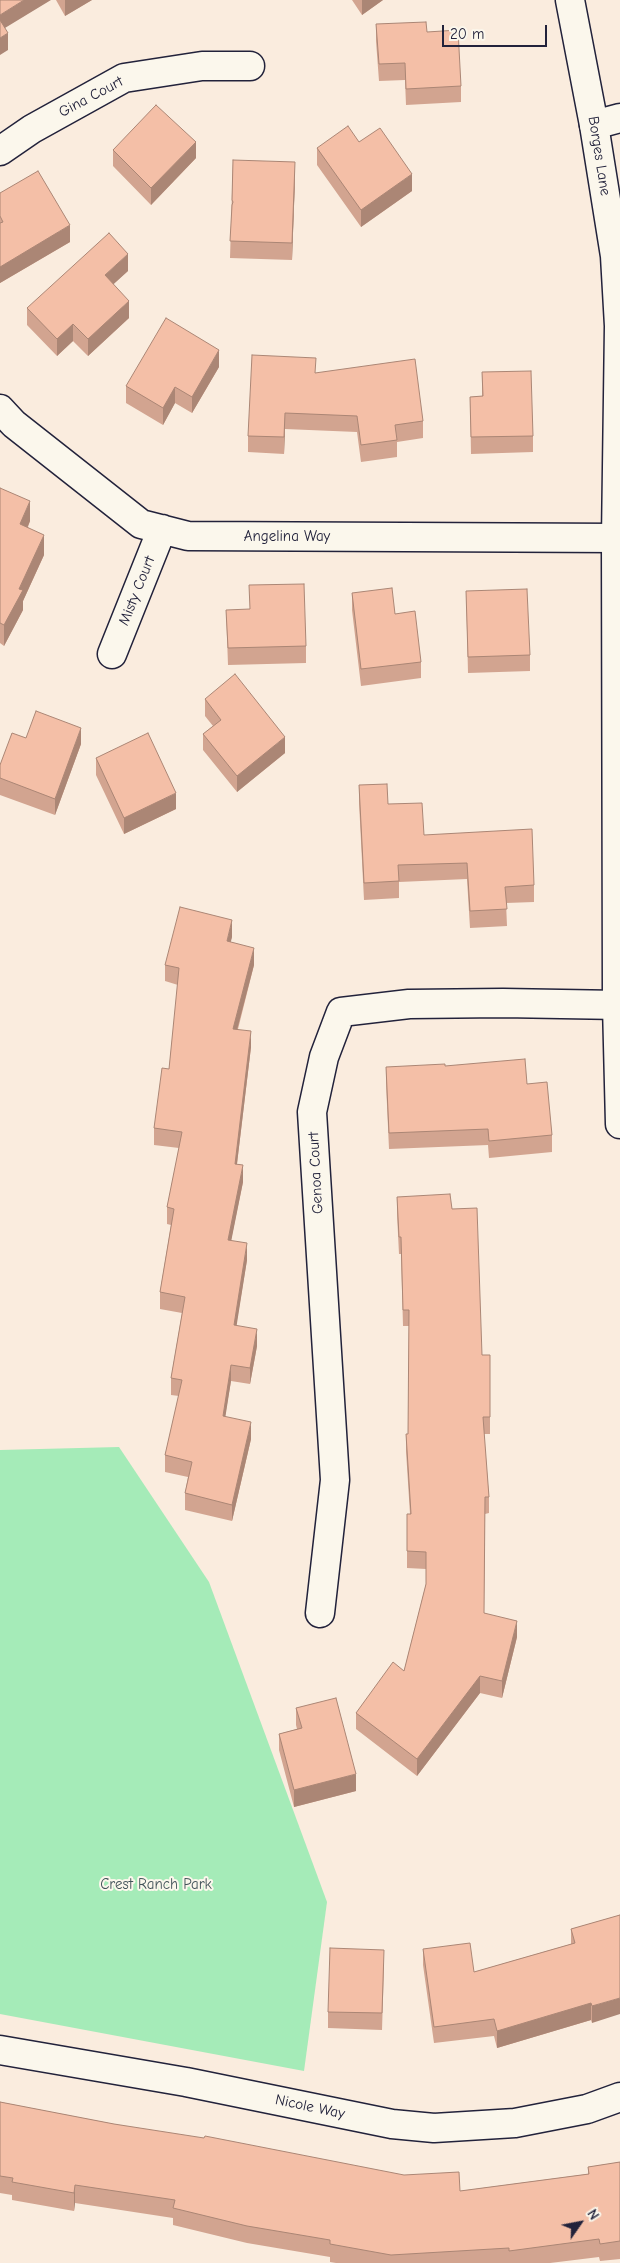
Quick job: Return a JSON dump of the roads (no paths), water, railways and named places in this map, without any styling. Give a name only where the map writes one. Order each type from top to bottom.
[{"type":"street","name":"Borges Lane","points":[[570,0],[594,126],[615,256],[619,326],[620,1124]]},
{"type":"street","name":"Gina Court","points":[[0,151],[32,129],[124,78],[202,66],[250,66]]},
{"type":"street","points":[[594,126],[620,118]]},
{"type":"street","name":"Angelina Way","points":[[0,409],[14,424],[141,524],[188,536],[618,538]]},
{"type":"street","name":"Misty Court","points":[[112,654],[162,528]]},
{"type":"street","name":"Genoa Court","points":[[320,1613],[334,1480],[312,1112],[324,1057],[341,1012],[409,1004],[619,1005]]},
{"type":"street","name":"Nicole Way","points":[[0,2050],[186,2082],[392,2124],[434,2128],[515,2123],[587,2109],[620,2097]]},
{"type":"park label","name":"Crest Ranch Park","points":[[156,1885]]}]
